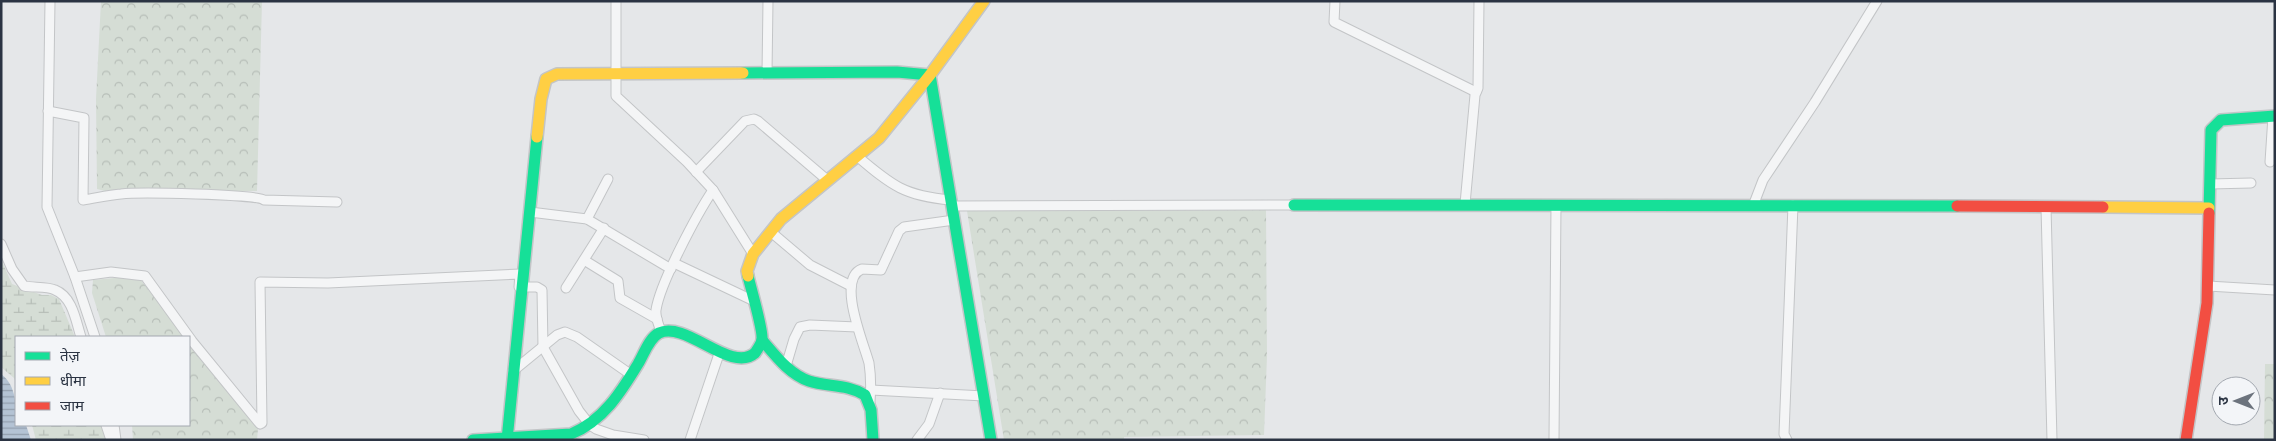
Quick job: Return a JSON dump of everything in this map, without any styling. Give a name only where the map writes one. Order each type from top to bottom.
[{"type":"street","points":[[50,1],[47,207],[75,277],[94,336]]},
{"type":"street","points":[[616,1],[615,92],[618,99],[713,190],[754,254]]},
{"type":"street","points":[[767,72],[768,1]]},
{"type":"street","points":[[870,402],[867,396],[859,390],[812,382],[802,378],[786,366],[762,340],[747,271],[754,254],[781,219],[826,179],[879,138],[930,75],[984,1]]},
{"type":"street","points":[[1335,1],[1334,22],[1476,92]]},
{"type":"street","points":[[1465,204],[1476,92],[1479,1]]},
{"type":"street","points":[[1753,206],[1767,174],[1816,102],[1878,1]]},
{"type":"street","points":[[507,439],[541,99],[546,79],[557,74],[897,72],[930,75]]},
{"type":"street","points":[[930,75],[991,440]]},
{"type":"street","points":[[48,111],[84,118],[83,200],[121,194],[148,194],[242,195],[260,197],[264,200],[338,202]]},
{"type":"street","points":[[2186,440],[2202,347],[2208,286],[2211,130],[2216,123],[2234,118],[2274,116],[2270,162]]},
{"type":"street","points":[[696,172],[745,121],[750,119],[758,121],[826,179]]},
{"type":"street","points":[[857,156],[901,190],[952,203],[2209,208]]},
{"type":"street","points":[[587,219],[608,179]]},
{"type":"street","points":[[2210,184],[2251,183]]},
{"type":"street","points":[[661,332],[656,319],[658,302],[673,266],[701,209],[713,190]]},
{"type":"street","points":[[1787,440],[1784,434],[1793,205]]},
{"type":"street","points":[[1554,440],[1556,206]]},
{"type":"street","points":[[2046,207],[2052,440]]},
{"type":"street","points":[[530,212],[587,219],[673,266],[752,300]]},
{"type":"street","points":[[873,440],[869,365],[857,327],[851,286],[858,270],[881,270],[900,229],[954,220]]},
{"type":"street","points":[[566,288],[604,228]]},
{"type":"street","points":[[772,232],[810,265],[851,286]]},
{"type":"street","points":[[1,244],[12,269],[24,286],[54,289],[63,294],[73,309],[81,336]]},
{"type":"street","points":[[584,260],[618,281],[620,295],[623,300],[656,319]]},
{"type":"street","points":[[75,277],[111,272],[145,276],[188,336]]},
{"type":"street","points":[[190,338],[260,424],[262,423],[260,282],[343,282],[520,274],[519,287],[537,287],[543,292],[543,347],[590,425],[614,435],[644,440]]},
{"type":"street","points":[[2208,286],[2275,290]]},
{"type":"street","points":[[786,366],[794,339],[800,327],[810,325],[857,327]]},
{"type":"street","points":[[472,440],[571,434],[590,425],[608,407],[653,337],[661,332],[674,330],[731,356],[748,357],[756,352],[762,340]]},
{"type":"street","points":[[513,371],[561,332],[570,333],[630,374]]},
{"type":"street","points":[[690,440],[720,352]]},
{"type":"street","points":[[871,390],[984,396]]},
{"type":"street","points":[[917,440],[929,424],[940,393]]},
{"type":"street","points":[[106,426],[111,440]]},
{"type":"street","points":[[114,426],[116,440]]},
{"type":"green space","points":[[101,1],[262,1],[257,191],[105,191],[97,189],[96,99]]},
{"type":"green space","points":[[1266,210],[1267,356],[1264,435],[1124,437],[1124,440],[1004,440],[967,211]]},
{"type":"green space","points":[[1,259],[12,284],[59,299],[75,336],[15,336],[15,380],[1,367]]},
{"type":"green space","points":[[125,277],[140,279],[185,336],[106,336],[92,293],[93,280]]},
{"type":"green space","points":[[190,342],[258,429],[257,440],[133,440],[132,426],[190,426]]},
{"type":"green space","points":[[2265,364],[2275,364],[2275,440],[2264,440]]},
{"type":"green space","points":[[32,426],[101,426],[106,440],[36,440]]},
{"type":"water","points":[[1,374],[13,390],[15,426],[26,426],[31,440],[1,440]]},
{"type":"traffic: fast","points":[[743,73],[897,72],[930,75],[991,440]]},
{"type":"traffic: fast","points":[[2209,213],[2211,130],[2221,120],[2275,116]]},
{"type":"traffic: fast","points":[[507,440],[537,137]]},
{"type":"traffic: fast","points":[[1294,205],[1957,206]]},
{"type":"traffic: fast","points":[[473,440],[571,434],[593,422],[618,395],[632,375],[650,342],[659,333],[670,331],[682,334],[734,357],[745,358],[755,353],[761,342],[762,334],[748,276]]},
{"type":"traffic: fast","points":[[762,340],[783,364],[802,378],[816,383],[844,387],[865,395],[871,410],[873,440]]},
{"type":"traffic: slow","points":[[748,276],[747,271],[753,254],[781,219],[879,138],[930,75],[984,1]]},
{"type":"traffic: slow","points":[[537,137],[541,99],[546,79],[557,74],[743,73]]},
{"type":"traffic: slow","points":[[2103,207],[2209,208]]},
{"type":"traffic: jam","points":[[1957,206],[2103,207]]},
{"type":"traffic: jam","points":[[2186,440],[2207,303],[2209,213]]}]
